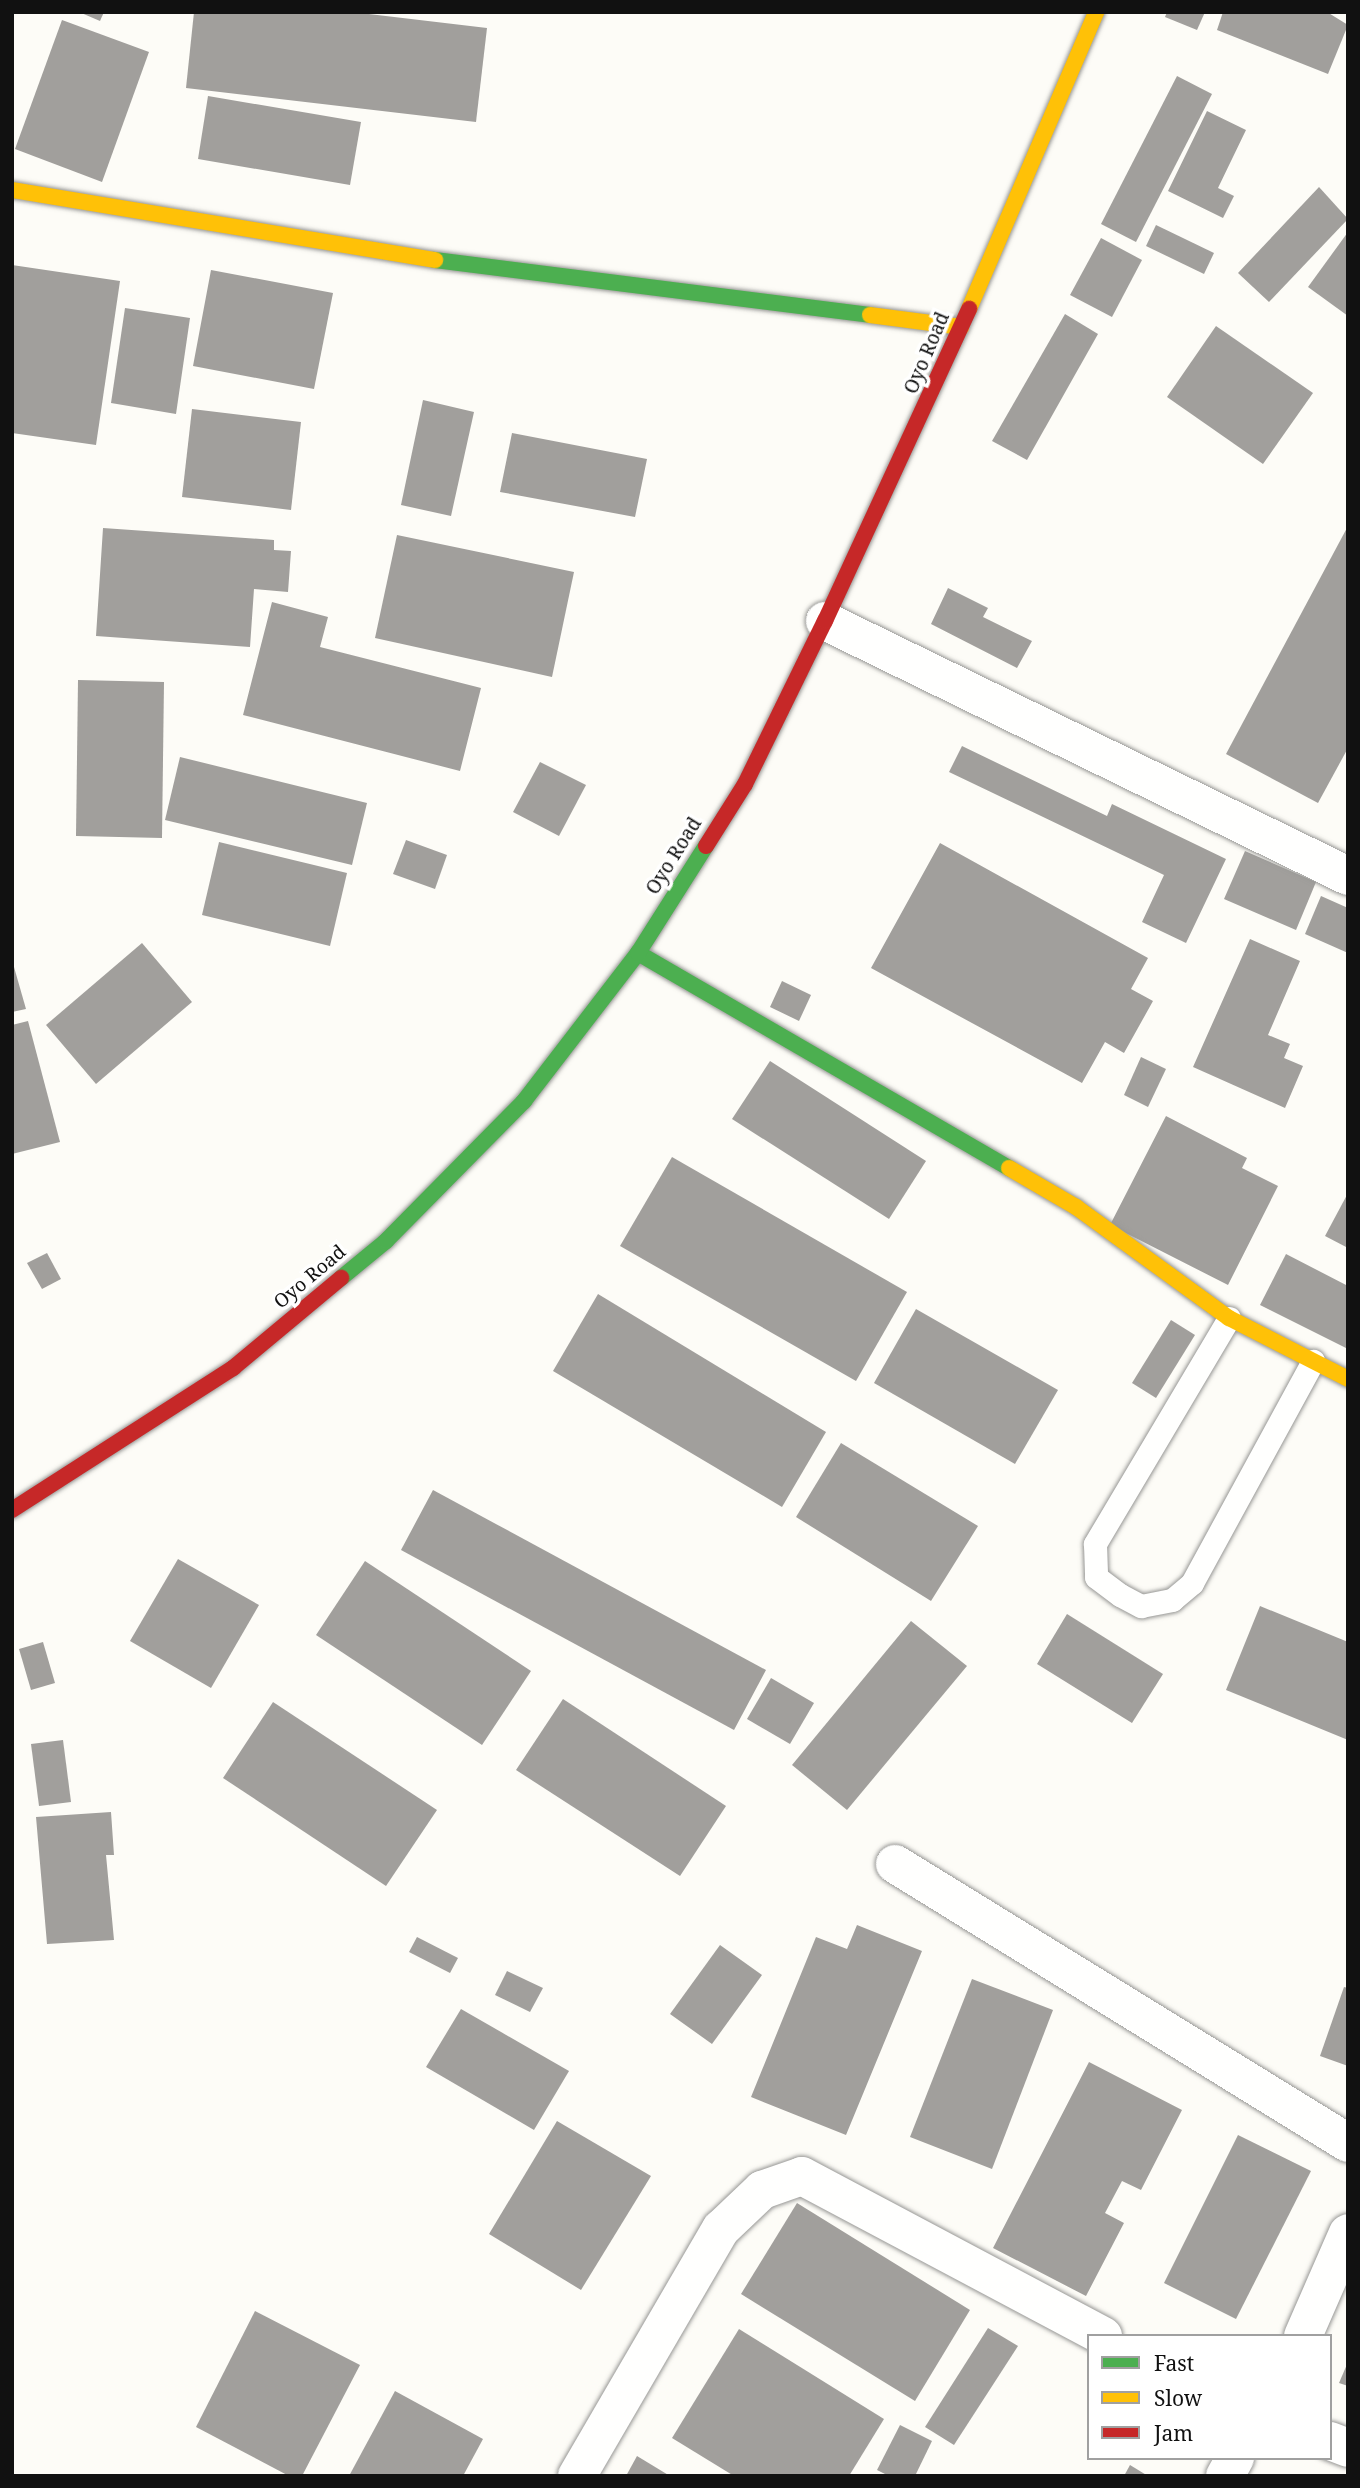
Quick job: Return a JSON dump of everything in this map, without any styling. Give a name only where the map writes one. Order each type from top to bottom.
[{"type":"main road","name":"Oyo Road","points":[[12,1510],[233,1367],[386,1241],[524,1101],[638,953],[745,783],[825,621],[961,327],[1096,12]]},
{"type":"main road","points":[[12,190],[389,254],[961,327]]},
{"type":"main road","points":[[638,953],[1076,1207],[1229,1318],[1348,1379]]},
{"type":"street","points":[[825,621],[1348,876]]},
{"type":"street","points":[[895,1864],[1348,2143]]},
{"type":"street","points":[[577,2476],[721,2229],[762,2190],[802,2176],[1099,2334]]},
{"type":"street","points":[[1304,2334],[1348,2233]]},
{"type":"street","points":[[1224,2476],[1234,2460]]},
{"type":"lane","points":[[1229,1318],[1095,1544],[1096,1577],[1120,1595],[1142,1605],[1172,1600],[1192,1583],[1313,1361]]},
{"type":"building","points":[[79,12],[104,12],[100,21]]},
{"type":"building","points":[[194,12],[352,12],[487,28],[476,122],[186,88]]},
{"type":"building","points":[[1167,12],[1205,12],[1197,30],[1165,17]]},
{"type":"building","points":[[1223,12],[1327,12],[1348,25],[1328,74],[1217,30]]},
{"type":"building","points":[[62,20],[149,52],[102,182],[15,149]]},
{"type":"building","points":[[1177,76],[1212,94],[1136,242],[1101,224]]},
{"type":"building","points":[[208,96],[361,122],[350,185],[198,159]]},
{"type":"building","points":[[1207,111],[1246,130],[1218,188],[1234,196],[1223,218],[1168,191]]},
{"type":"building","points":[[1319,187],[1348,219],[1269,302],[1238,273]]},
{"type":"building","points":[[1156,225],[1214,253],[1204,274],[1146,246]]},
{"type":"building","points":[[1348,232],[1348,316],[1308,287]]},
{"type":"building","points":[[1101,238],[1142,260],[1112,317],[1070,295]]},
{"type":"building","points":[[12,265],[120,281],[96,445],[12,433]]},
{"type":"building","points":[[211,270],[333,293],[314,389],[193,366]]},
{"type":"building","points":[[125,308],[190,318],[176,414],[111,403]]},
{"type":"building","points":[[1065,314],[1098,334],[1027,460],[992,441]]},
{"type":"building","points":[[1216,326],[1313,393],[1263,464],[1167,397]]},
{"type":"building","points":[[423,400],[474,412],[451,516],[401,505]]},
{"type":"building","points":[[192,409],[301,422],[291,510],[182,497]]},
{"type":"building","points":[[512,433],[647,459],[635,517],[500,492]]},
{"type":"building","points":[[1348,526],[1348,748],[1318,803],[1226,754]]},
{"type":"building","points":[[103,528],[274,540],[274,550],[291,551],[288,592],[254,589],[250,647],[96,636]]},
{"type":"building","points":[[397,535],[574,572],[552,677],[375,638]]},
{"type":"building","points":[[948,588],[988,608],[983,617],[1032,641],[1017,668],[931,624]]},
{"type":"building","points":[[272,602],[328,617],[320,647],[481,688],[460,771],[243,715]]},
{"type":"building","points":[[78,680],[164,682],[162,838],[76,836]]},
{"type":"building","points":[[962,746],[1107,816],[1112,804],[1226,859],[1186,943],[1142,922],[1164,875],[949,772]]},
{"type":"building","points":[[180,757],[367,803],[352,865],[165,820]]},
{"type":"building","points":[[540,762],[586,785],[559,836],[513,812]]},
{"type":"building","points":[[406,840],[447,855],[435,889],[393,874]]},
{"type":"building","points":[[219,842],[347,873],[330,946],[202,915]]},
{"type":"building","points":[[940,843],[1148,958],[1131,989],[1153,1001],[1124,1053],[1105,1042],[1082,1083],[871,968]]},
{"type":"building","points":[[1245,851],[1316,882],[1296,930],[1224,899]]},
{"type":"building","points":[[1321,896],[1348,908],[1348,953],[1305,934]]},
{"type":"building","points":[[1250,939],[1300,961],[1268,1035],[1290,1044],[1284,1058],[1303,1066],[1285,1108],[1193,1067]]},
{"type":"building","points":[[142,943],[192,1002],[96,1084],[46,1025]]},
{"type":"building","points":[[12,960],[26,1009],[12,1012]]},
{"type":"building","points":[[782,981],[811,995],[799,1021],[770,1007]]},
{"type":"building","points":[[28,1021],[60,1142],[12,1154],[12,1025]]},
{"type":"building","points":[[1141,1057],[1166,1069],[1148,1107],[1124,1095]]},
{"type":"building","points":[[770,1061],[926,1161],[889,1219],[732,1119]]},
{"type":"building","points":[[1166,1116],[1247,1158],[1242,1168],[1278,1186],[1228,1285],[1110,1225]]},
{"type":"building","points":[[672,1157],[907,1292],[856,1381],[620,1246]]},
{"type":"building","points":[[1348,1193],[1348,1248],[1325,1236]]},
{"type":"building","points":[[47,1253],[61,1279],[42,1289],[27,1263]]},
{"type":"building","points":[[1286,1254],[1348,1286],[1348,1349],[1260,1305]]},
{"type":"building","points":[[598,1294],[826,1432],[782,1507],[553,1371]]},
{"type":"building","points":[[916,1309],[1058,1390],[1015,1464],[874,1383]]},
{"type":"building","points":[[1171,1320],[1195,1335],[1156,1398],[1132,1383]]},
{"type":"building","points":[[841,1443],[978,1526],[931,1601],[796,1517]]},
{"type":"building","points":[[433,1490],[766,1670],[734,1730],[401,1550]]},
{"type":"building","points":[[178,1559],[259,1605],[211,1688],[130,1641]]},
{"type":"building","points":[[365,1561],[531,1671],[482,1745],[316,1635]]},
{"type":"building","points":[[1260,1606],[1348,1642],[1348,1740],[1226,1690]]},
{"type":"building","points":[[1067,1614],[1163,1674],[1132,1723],[1037,1664]]},
{"type":"building","points":[[911,1621],[967,1666],[847,1810],[792,1765]]},
{"type":"building","points":[[43,1642],[55,1683],[31,1690],[19,1649]]},
{"type":"building","points":[[771,1678],[814,1703],[790,1744],[747,1719]]},
{"type":"building","points":[[563,1699],[726,1806],[680,1876],[516,1770]]},
{"type":"building","points":[[273,1702],[437,1810],[386,1886],[223,1778]]},
{"type":"building","points":[[63,1740],[71,1802],[39,1806],[31,1744]]},
{"type":"building","points":[[111,1812],[114,1855],[106,1855],[114,1940],[47,1944],[36,1817]]},
{"type":"building","points":[[857,1925],[922,1951],[846,2135],[751,2097],[816,1937],[847,1949]]},
{"type":"building","points":[[417,1937],[458,1958],[450,1973],[409,1952]]},
{"type":"building","points":[[720,1945],[762,1975],[712,2044],[670,2014]]},
{"type":"building","points":[[507,1971],[543,1988],[530,2012],[495,1995]]},
{"type":"building","points":[[972,1979],[1053,2010],[992,2169],[910,2137]]},
{"type":"building","points":[[1344,1987],[1348,1988],[1348,2066],[1320,2056]]},
{"type":"building","points":[[461,2009],[569,2071],[534,2130],[426,2067]]},
{"type":"building","points":[[1089,2062],[1182,2110],[1141,2190],[1122,2181],[1105,2213],[1124,2223],[1086,2296],[993,2248]]},
{"type":"building","points":[[557,2121],[651,2176],[581,2290],[489,2234]]},
{"type":"building","points":[[1238,2135],[1311,2171],[1236,2319],[1164,2283]]},
{"type":"building","points":[[797,2203],[970,2310],[915,2401],[741,2294]]},
{"type":"building","points":[[255,2311],[360,2365],[302,2476],[289,2476],[196,2427]]},
{"type":"building","points":[[988,2328],[1018,2346],[954,2445],[925,2427]]},
{"type":"building","points":[[739,2329],[884,2419],[849,2476],[734,2476],[672,2438]]},
{"type":"building","points":[[1348,2362],[1348,2386],[1339,2383]]},
{"type":"building","points":[[395,2391],[483,2439],[463,2476],[349,2476]]},
{"type":"building","points":[[900,2425],[932,2441],[915,2476],[889,2476],[877,2470]]},
{"type":"building","points":[[637,2456],[670,2476],[626,2476]]},
{"type":"building","points":[[1130,2465],[1148,2476],[1124,2476]]},
{"type":"traffic: fast","points":[[435,260],[870,315]]},
{"type":"traffic: fast","points":[[341,1278],[386,1241],[524,1101],[638,953],[706,846]]},
{"type":"traffic: fast","points":[[638,953],[1009,1168]]},
{"type":"traffic: slow","points":[[969,309],[1096,12]]},
{"type":"traffic: slow","points":[[12,190],[435,260]]},
{"type":"traffic: slow","points":[[870,315],[961,327]]},
{"type":"traffic: slow","points":[[1009,1168],[1076,1207],[1229,1318],[1348,1379]]},
{"type":"traffic: jam","points":[[706,846],[745,784],[825,621],[969,309]]},
{"type":"traffic: jam","points":[[12,1510],[233,1368],[341,1278]]}]
